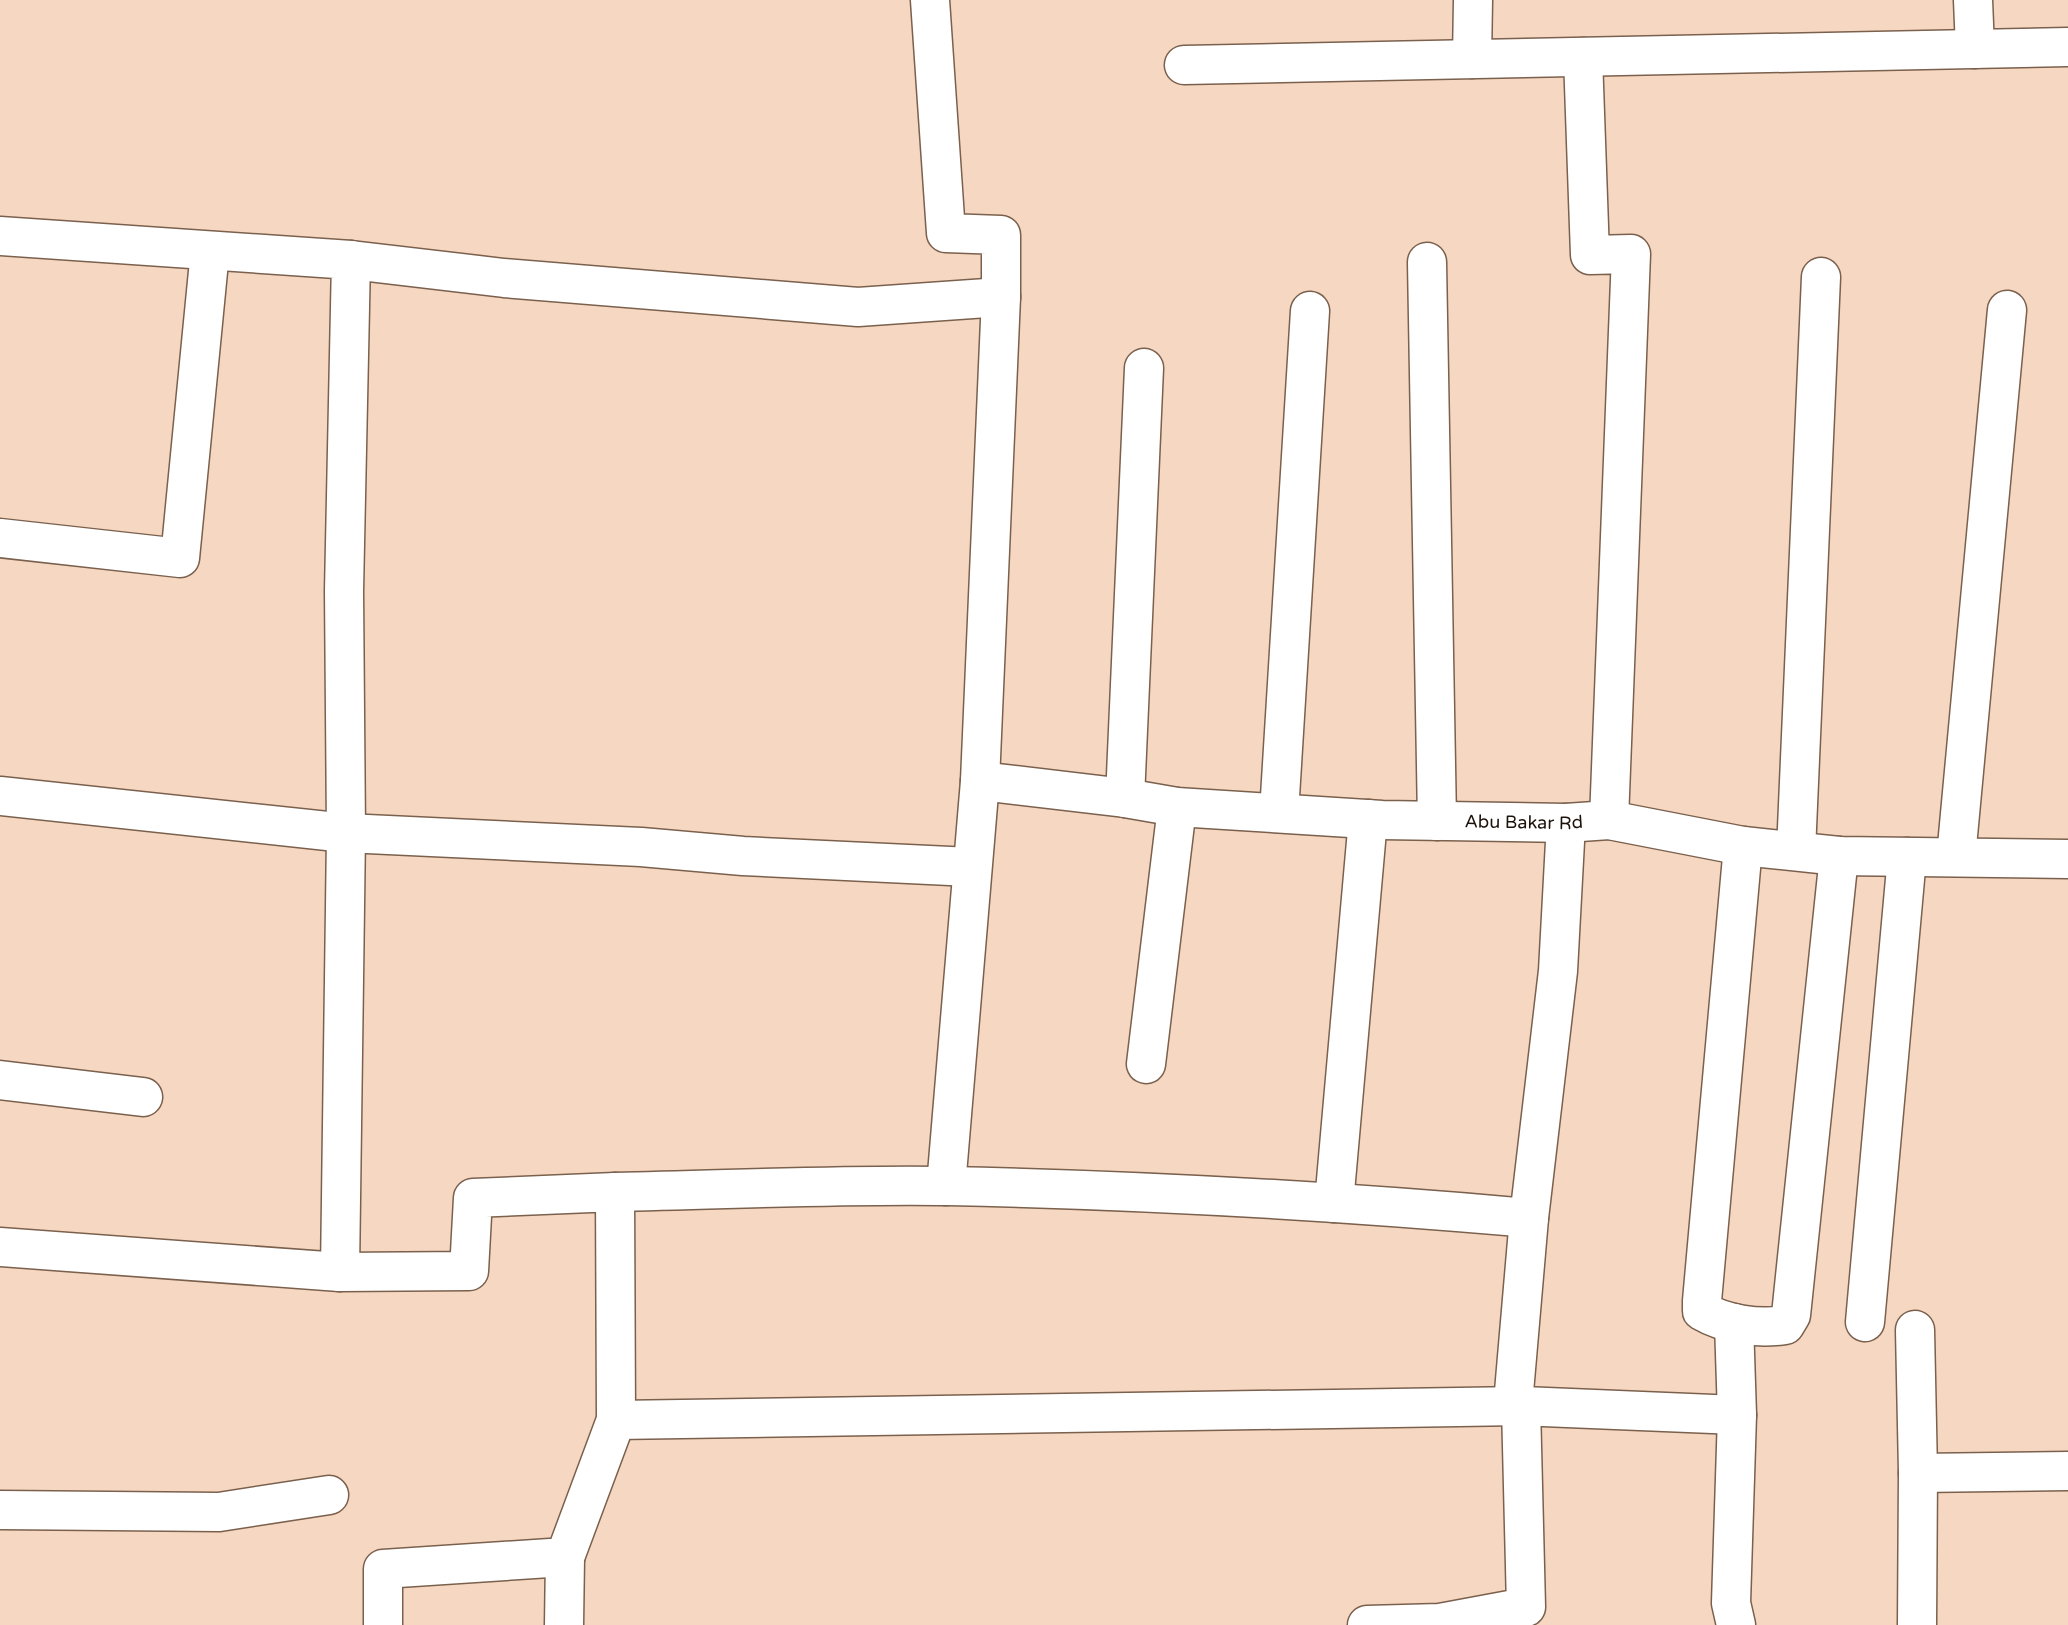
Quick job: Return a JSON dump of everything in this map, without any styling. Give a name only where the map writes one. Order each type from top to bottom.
[{"type":"street","points":[[930,0],[946,233],[1001,235],[1001,297],[980,781],[946,1186]]},
{"type":"street","points":[[1472,59],[1473,0]]},
{"type":"street","points":[[1973,0],[1975,49]]},
{"type":"street","points":[[1184,65],[2068,47]]},
{"type":"street","points":[[1583,57],[1590,255],[1631,254],[1609,820]]},
{"type":"street","points":[[0,236],[351,260],[504,278],[858,307],[1001,297]]},
{"type":"street","points":[[0,538],[180,558],[209,251]]},
{"type":"street","points":[[340,1272],[346,833],[344,591],[351,260]]},
{"type":"street","points":[[1427,262],[1437,821]]},
{"type":"street","points":[[1796,851],[1821,277]]},
{"type":"street","points":[[1956,857],[2007,310]]},
{"type":"street","points":[[1279,813],[1310,311]]},
{"type":"street","points":[[1125,798],[1144,368]]},
{"type":"street","name":"Abu Bakar Rd","points":[[980,781],[1125,798],[1177,807],[1368,820],[1566,823],[1609,820],[1743,846],[1839,856],[2068,859]]},
{"type":"street","points":[[0,796],[346,833],[971,867]]},
{"type":"street","points":[[1146,1064],[1177,807]]},
{"type":"street","points":[[1334,1203],[1368,820]]},
{"type":"street","points":[[1367,1625],[1528,1616],[1521,1406],[1514,1392],[1529,1218],[1558,971],[1566,823]]},
{"type":"street","points":[[1743,846],[1702,1301],[1702,1311],[1734,1323],[1785,1325],[1791,1315],[1839,856]]},
{"type":"street","points":[[1865,1321],[1907,857]]},
{"type":"street","points":[[0,1080],[143,1097]]},
{"type":"street","points":[[0,1247],[340,1272],[469,1271],[473,1198],[615,1192],[946,1186],[1334,1203],[1529,1218]]},
{"type":"street","points":[[564,1625],[565,1557],[615,1420],[615,1192]]},
{"type":"street","points":[[1734,1323],[1737,1415],[1731,1603],[1735,1625]]},
{"type":"street","points":[[1915,1330],[1917,1625]]},
{"type":"street","points":[[615,1420],[1521,1406],[1737,1415]]},
{"type":"street","points":[[1918,1473],[2068,1471]]},
{"type":"street","points":[[0,1510],[219,1512],[329,1495]]},
{"type":"street","points":[[383,1625],[383,1569],[565,1557]]}]
